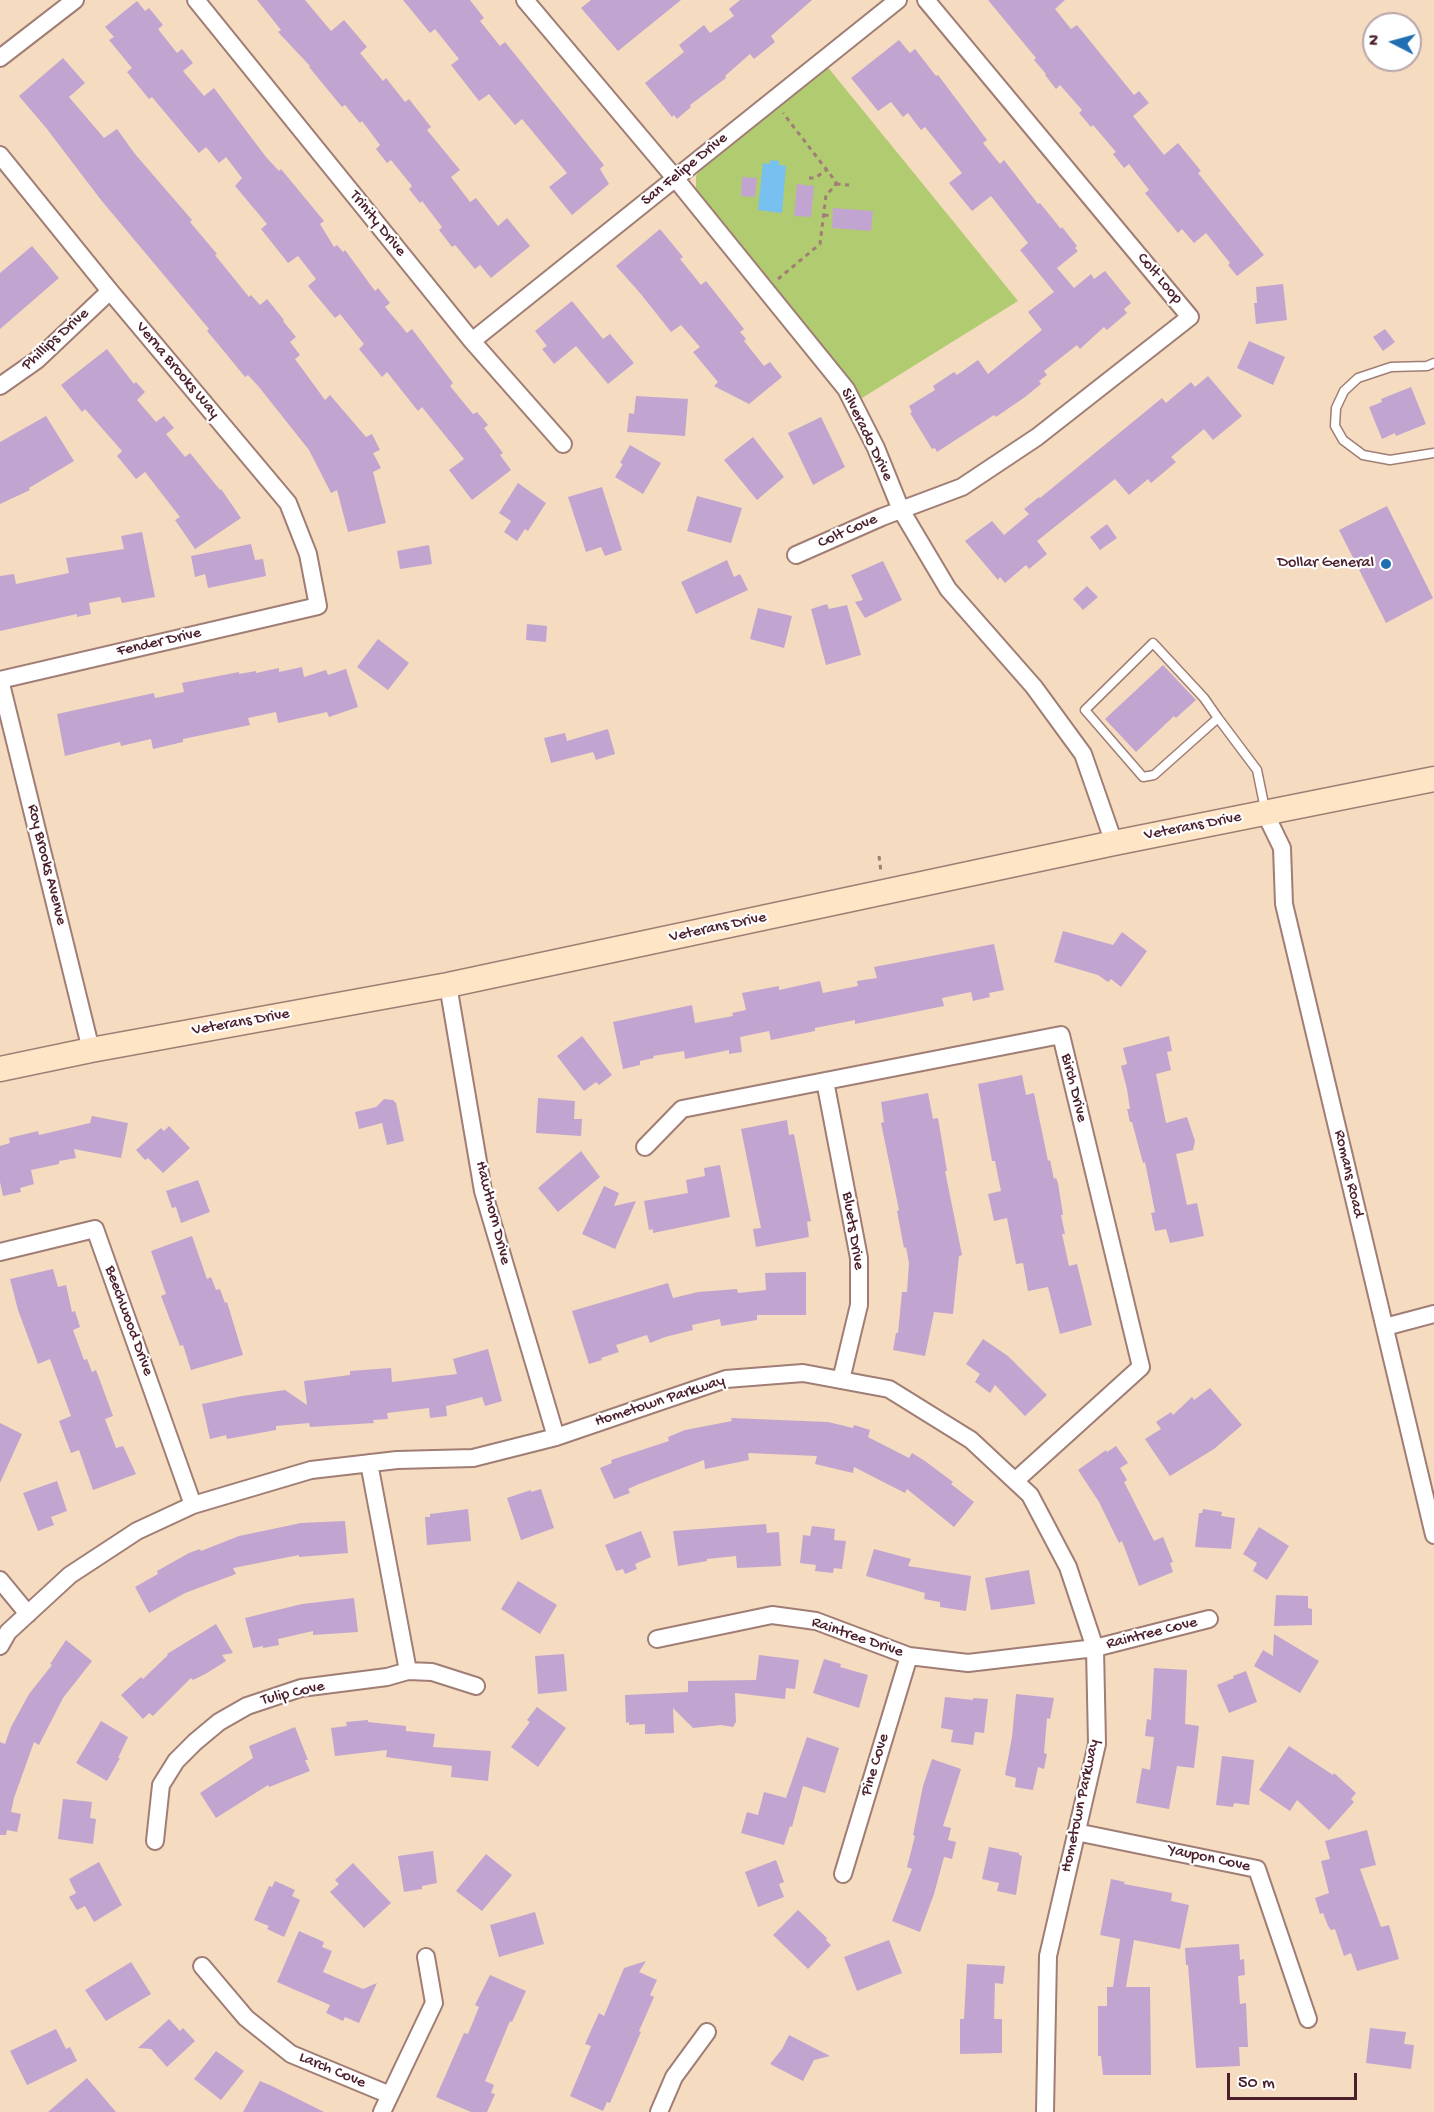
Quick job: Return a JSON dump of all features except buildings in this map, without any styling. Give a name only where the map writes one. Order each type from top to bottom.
[{"type":"main road","name":"Veterans Drive","points":[[0,1069],[91,1050],[448,985],[1114,843],[1434,779]]},
{"type":"street","points":[[0,58],[75,0]]},
{"type":"street","name":"Trinity Drive","points":[[196,0],[472,340],[563,444]]},
{"type":"street","name":"Silverado Drive","points":[[525,0],[675,178],[846,389],[876,448],[901,510],[948,589],[1034,687],[1083,754],[1114,843]]},
{"type":"street","name":"San Felipe Drive","points":[[472,340],[898,0]]},
{"type":"street","name":"Colt Loop","points":[[901,510],[962,486],[1037,437],[1190,317],[926,0]]},
{"type":"street","name":"Verna Brooks Way","points":[[0,155],[110,291],[288,503],[308,554],[318,606]]},
{"type":"street","name":"Phillips Drive","points":[[0,386],[38,360],[110,291]]},
{"type":"street","name":"Colt Cove","points":[[796,555],[901,510]]},
{"type":"street","name":"Fender Drive","points":[[0,680],[318,606]]},
{"type":"street","name":"Roy Brooks Avenue","points":[[0,680],[91,1050]]},
{"type":"street","name":"Romans Road","points":[[1265,813],[1282,848],[1284,904],[1434,1535]]},
{"type":"street","name":"Hawthorn Drive","points":[[448,985],[483,1191],[556,1437]]},
{"type":"street","name":"Birch Drive","points":[[645,1147],[682,1109],[1060,1035],[1141,1367],[1015,1481]]},
{"type":"street","name":"Bluets Drive","points":[[825,1081],[859,1258],[859,1305],[841,1380]]},
{"type":"street","name":"Beechwood Drive","points":[[0,1252],[95,1229],[193,1505]]},
{"type":"street","points":[[1385,1327],[1434,1314]]},
{"type":"street","name":"Hometown Parkway","points":[[0,1646],[8,1632],[70,1575],[137,1530],[193,1505],[311,1470],[398,1460],[473,1458],[556,1437],[726,1379],[803,1373],[889,1389],[971,1440],[1030,1496],[1068,1567],[1095,1648],[1097,1744],[1048,1956],[1045,2112]]},
{"type":"street","points":[[369,1463],[408,1671]]},
{"type":"street","points":[[0,1581],[28,1614]]},
{"type":"street","name":"Raintree Drive","points":[[657,1639],[772,1615],[816,1621],[909,1656],[968,1663],[1095,1648]]},
{"type":"street","name":"Raintree Cove","points":[[1095,1648],[1209,1620]]},
{"type":"street","name":"Pine Cove","points":[[843,1874],[909,1656]]},
{"type":"street","name":"Tulip Cove","points":[[155,1841],[161,1785],[176,1761],[219,1722],[247,1706],[291,1691],[387,1677],[408,1671],[432,1672],[476,1686]]},
{"type":"street","name":"Yaupon Cove","points":[[1076,1832],[1257,1869],[1308,2019]]},
{"type":"street","points":[[382,2112],[434,2004],[426,1957]]},
{"type":"street","name":"Larch Cove","points":[[202,1966],[246,2018],[291,2054],[390,2095]]},
{"type":"street","points":[[659,2112],[674,2077],[707,2032]]},
{"type":"lane","points":[[1434,363],[1427,366],[1391,367],[1358,378],[1344,391],[1336,408],[1335,426],[1343,440],[1363,455],[1390,460],[1434,453]]},
{"type":"lane","points":[[1218,718],[1154,775],[1143,777],[1085,710],[1154,643],[1204,698],[1257,770],[1265,813]]},
{"type":"path","points":[[779,108],[835,178],[836,184]]},
{"type":"path","points":[[809,178],[815,178],[828,169]]},
{"type":"path","points":[[836,184],[849,185]]},
{"type":"path","points":[[774,282],[820,244],[826,195],[836,184]]},
{"type":"path","points":[[824,215],[832,216]]},
{"type":"path","points":[[818,246],[823,252]]},
{"type":"green space","points":[[826,65],[1018,301],[862,398],[700,197],[696,188],[696,176],[700,169]]},
{"type":"water","points":[[770,160],[779,161],[779,165],[786,166],[782,213],[758,210],[763,163],[770,164]]},
{"type":"place","name":"Dollar General","points":[[1386,564]]}]
